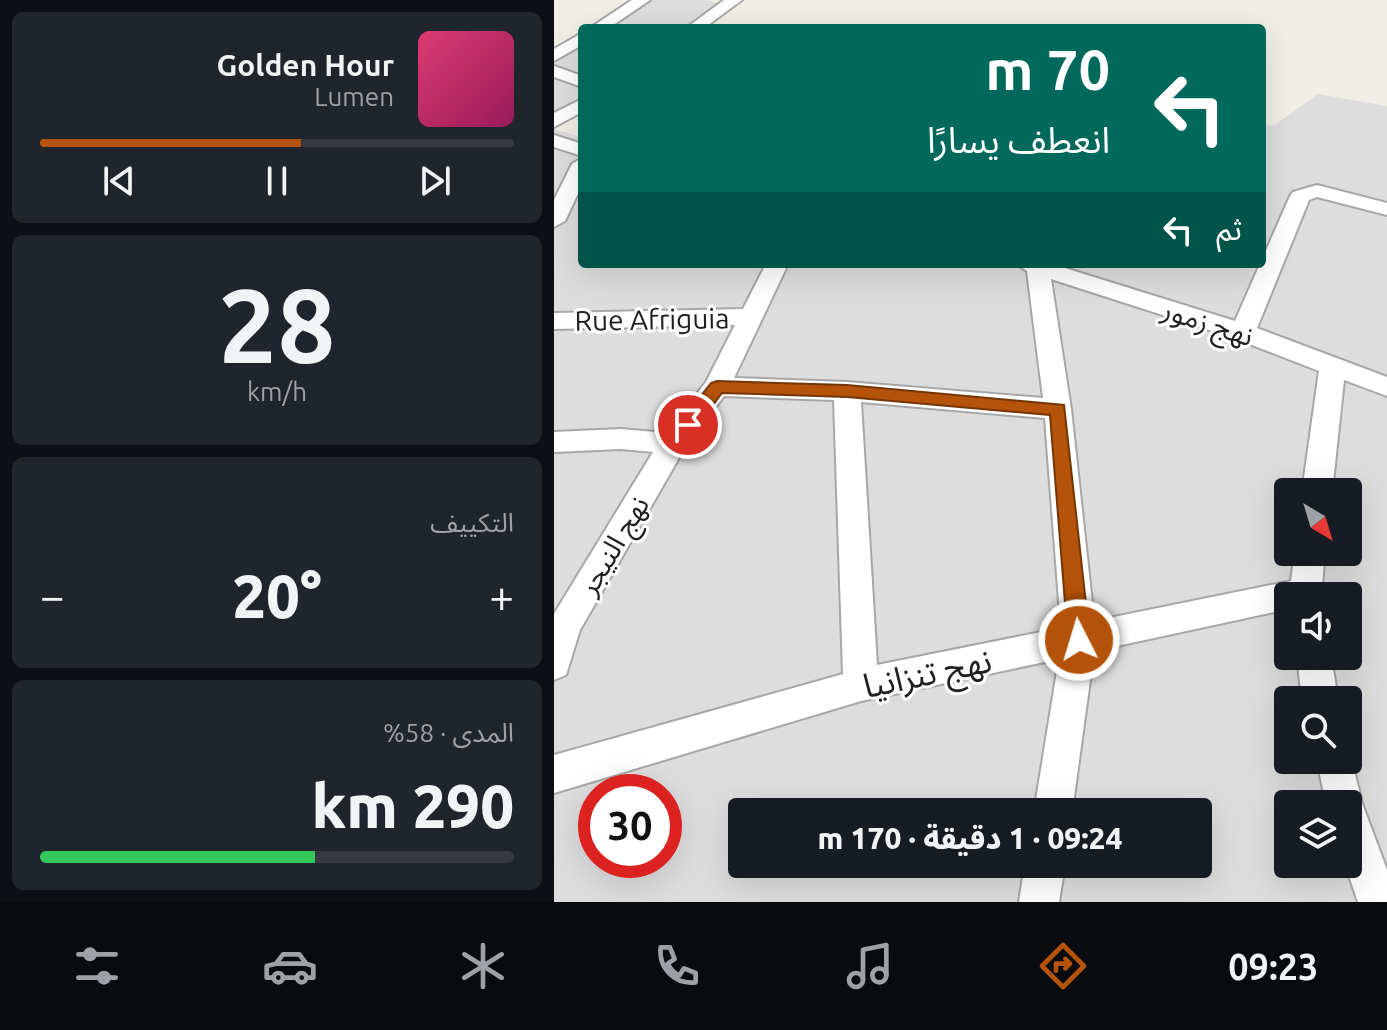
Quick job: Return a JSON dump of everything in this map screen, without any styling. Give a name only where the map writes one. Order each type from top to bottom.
[{"type":"street","points":[[611,24],[620,21],[642,0]]},
{"type":"street","points":[[700,24],[734,0]]},
{"type":"street","points":[[554,56],[578,41]]},
{"type":"street","points":[[554,71],[578,80]]},
{"type":"street","points":[[554,121],[578,106]]},
{"type":"street","points":[[554,141],[578,149]]},
{"type":"street","points":[[554,221],[578,172]]},
{"type":"street","points":[[1243,332],[1300,196],[1317,191],[1387,209]]},
{"type":"street","name":"نهج النيجر","points":[[554,664],[560,626],[673,444],[717,387],[775,268]]},
{"type":"street","points":[[1034,268],[1058,409],[1079,640],[1055,798]]},
{"type":"street","name":"نهج زمور","points":[[1042,268],[1243,332],[1387,387]]},
{"type":"street","name":"Rue Afriguia","points":[[554,321],[750,317]]},
{"type":"street","points":[[1319,478],[1332,368]]},
{"type":"street","points":[[717,387],[847,391],[1058,409]]},
{"type":"street","points":[[847,391],[861,685]]},
{"type":"street","points":[[554,442],[621,439],[673,444]]},
{"type":"street","name":"نهج تنزانيا","points":[[554,774],[861,685],[1274,600]]},
{"type":"street","points":[[1362,856],[1378,902]]},
{"type":"street","points":[[1039,902],[1043,878]]},
{"type":"shaded area","points":[[645,0],[705,0],[719,3],[691,24],[604,24]]},
{"type":"shaded area","points":[[578,39],[578,102],[554,117],[554,53]]},
{"type":"shaded area","points":[[1318,94],[1387,106],[1387,902],[554,902],[554,129],[578,136],[578,268],[1266,268],[1266,126],[1275,125]]},
{"type":"route","points":[[688,425],[717,387],[847,391],[1058,409],[1079,640]]}]
